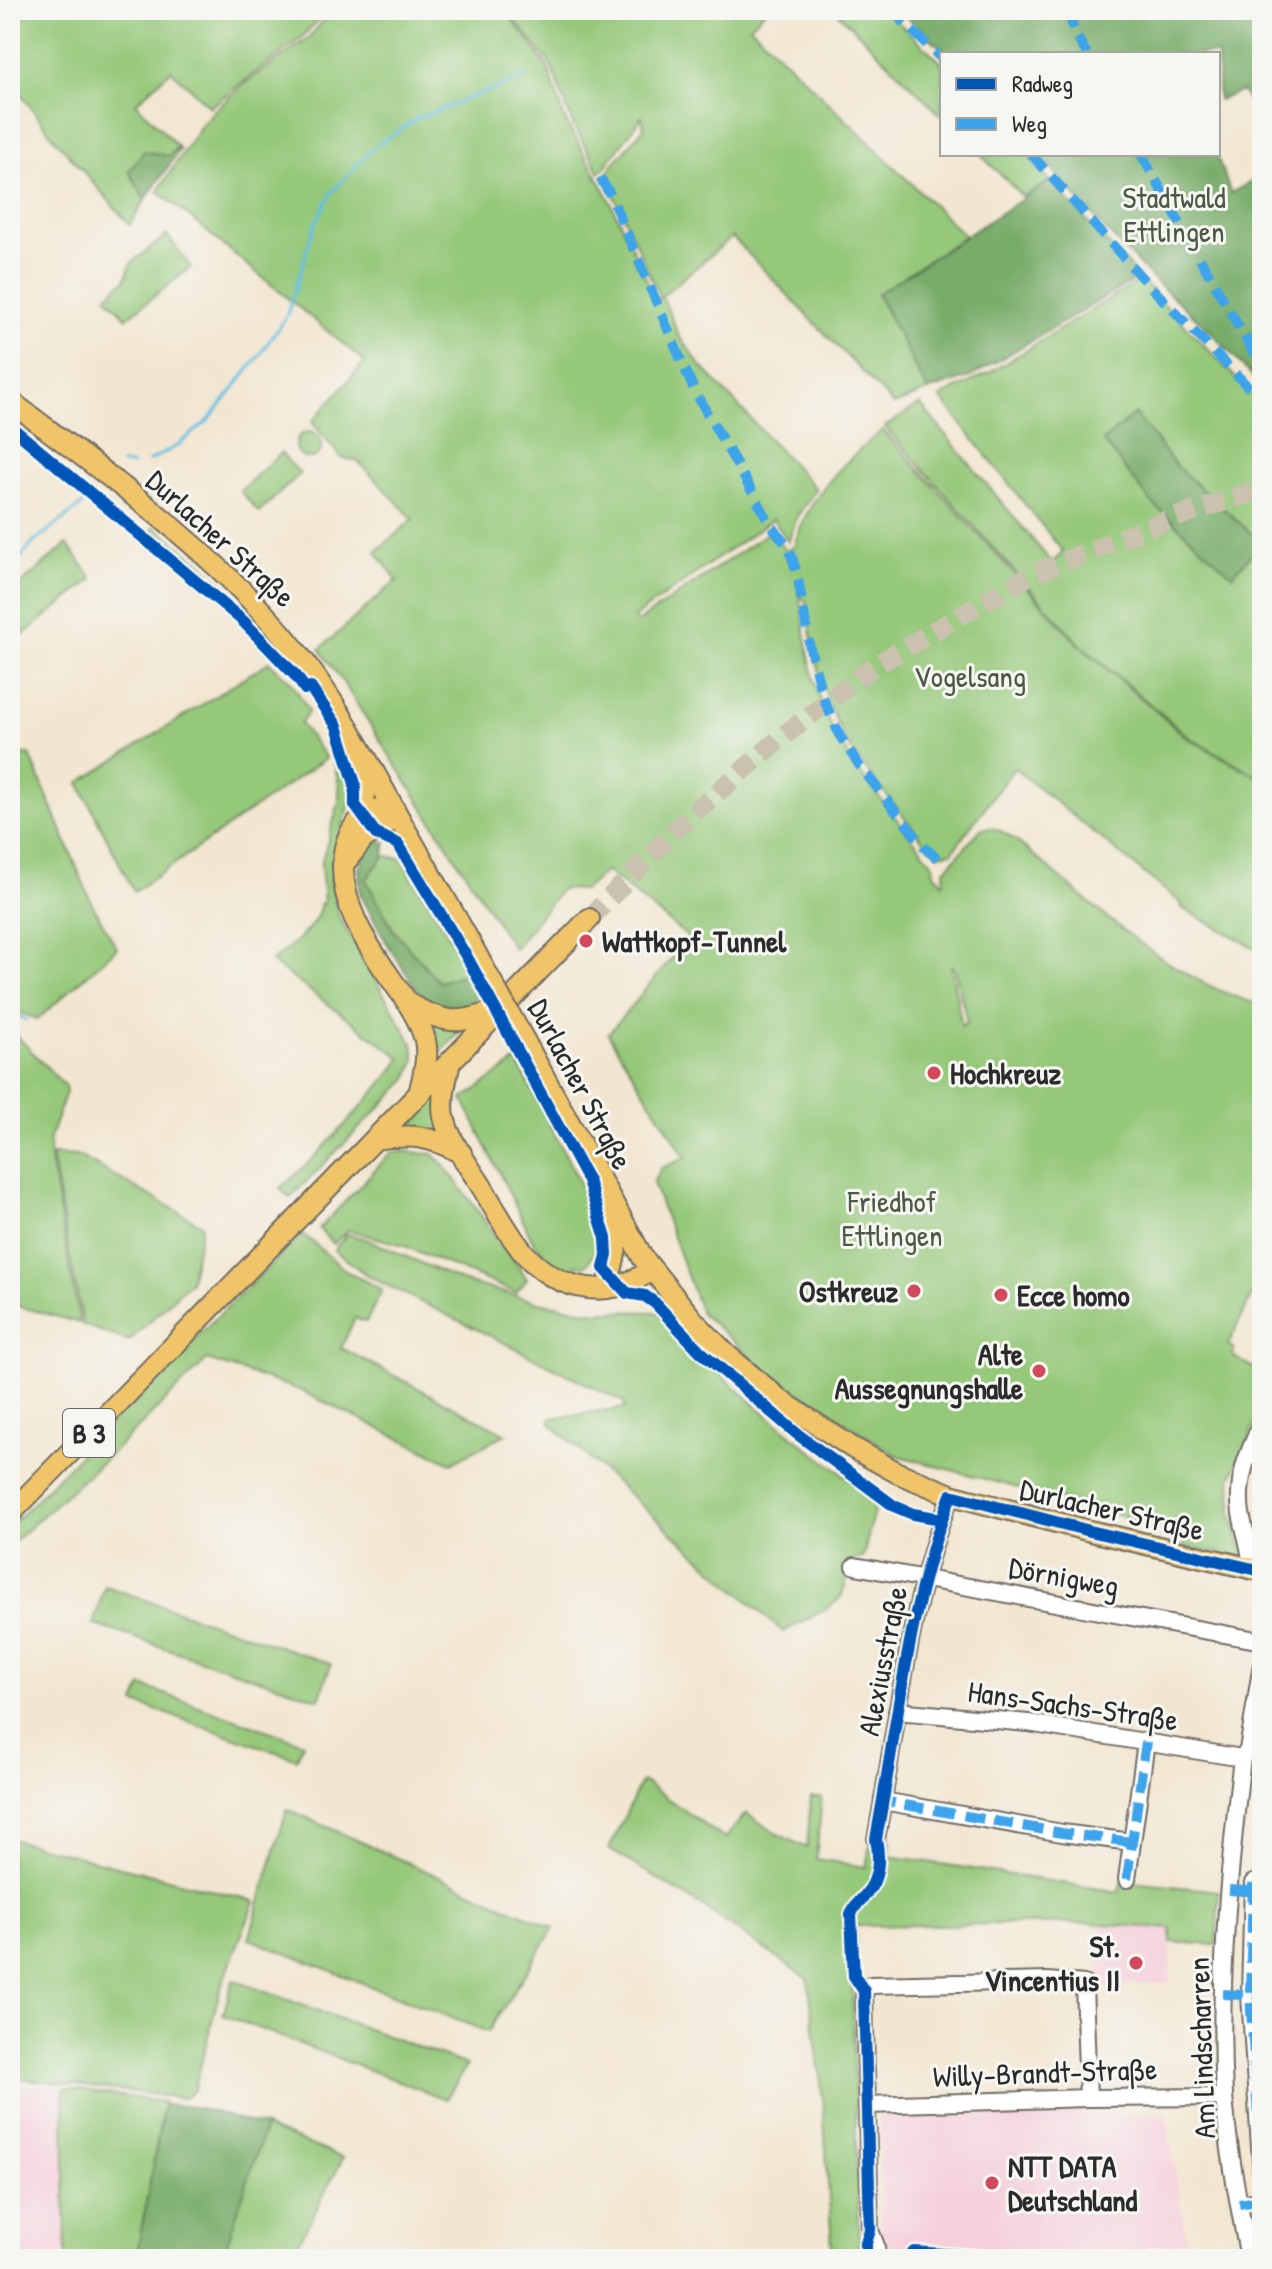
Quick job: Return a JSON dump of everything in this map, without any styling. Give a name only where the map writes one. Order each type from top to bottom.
[{"type":"main road","name":"Durlacher Straße","points":[[10,401],[172,527],[232,580],[319,680],[354,735],[604,1190],[648,1264],[693,1320],[727,1355],[780,1400],[853,1448],[898,1473],[951,1495],[1257,1570]]},
{"type":"main road","points":[[354,735],[365,792],[363,817],[349,835],[343,867],[346,899],[352,914],[409,1004],[424,1039],[426,1054],[419,1094]]},
{"type":"main road","points":[[363,817],[395,810]]},
{"type":"main road","points":[[343,867],[364,838],[395,810]]},
{"type":"main road","points":[[419,1094],[589,919]]},
{"type":"main road","points":[[409,1004],[439,1019],[455,1022],[473,1019],[504,1007]]},
{"type":"main road","points":[[450,1062],[443,1100],[444,1118],[461,1153],[520,1250],[545,1274],[559,1282],[592,1290],[620,1287],[633,1282],[648,1264]]},
{"type":"main road","name":"B 3","points":[[10,1514],[419,1094]]},
{"type":"main road","points":[[375,1139],[420,1136],[440,1141],[461,1153]]},
{"type":"main road","points":[[604,1190],[616,1249],[610,1275]]},
{"type":"main road","points":[[576,1286],[648,1264]]},
{"type":"street","points":[[1257,1570],[1241,1513],[1239,1486],[1245,1462],[1262,1423]]},
{"type":"street","name":"Alexiusstraße","points":[[876,1839],[911,1633],[924,1579],[951,1495]]},
{"type":"street","name":"Dörnigweg","points":[[855,1566],[1262,1641]]},
{"type":"street","name":"Am Lindscharren","points":[[1249,2259],[1224,2097],[1223,1994],[1242,1758],[1248,1750],[1262,1664]]},
{"type":"street","name":"Hans-Sachs-Straße","points":[[897,1711],[1028,1723],[1242,1758]]},
{"type":"street","points":[[1127,1879],[1146,1742]]},
{"type":"street","points":[[883,1801],[1062,1833],[1132,1842]]},
{"type":"street","points":[[1229,1890],[1256,1889],[1262,2177]]},
{"type":"street","points":[[866,2259],[870,2230],[864,1991],[870,1985],[999,1981],[1084,1984],[1088,2098]]},
{"type":"street","points":[[1223,1994],[1256,1996]]},
{"type":"street","name":"Willy-Brandt-Straße","points":[[867,2105],[1224,2097]]},
{"type":"street","points":[[1239,2204],[1262,2200]]},
{"type":"street","points":[[870,2230],[877,2259]]},
{"type":"shaded area","name":"St. Vincentius II","points":[[1100,1926],[1172,1929],[1170,1983],[1101,1985]]},
{"type":"shaded area","points":[[10,2083],[64,2088],[66,2259],[10,2259]]},
{"type":"shaded area","points":[[1087,2111],[1088,2114],[1166,2114],[1189,2255],[1046,2258],[892,2250],[881,2234],[879,2116]]},
{"type":"green space","points":[[10,10],[328,10],[301,38],[210,107],[171,70],[136,103],[178,147],[168,156],[129,171],[145,200],[130,225],[51,134],[10,79]]},
{"type":"green space","points":[[332,10],[503,10],[548,68],[565,120],[608,196],[656,300],[660,298],[606,177],[644,128],[642,117],[600,173],[572,122],[551,65],[507,10],[766,10],[750,26],[965,236],[877,294],[928,391],[894,405],[732,237],[662,296],[679,336],[701,366],[816,489],[798,515],[788,542],[773,519],[633,618],[638,622],[769,532],[786,550],[794,547],[808,512],[829,481],[883,430],[1079,645],[1187,738],[1262,779],[1262,952],[1182,908],[1181,903],[1014,768],[952,852],[939,854],[925,843],[878,785],[842,733],[816,659],[806,601],[800,595],[814,679],[831,726],[853,762],[933,864],[934,873],[943,883],[945,870],[981,829],[997,829],[1019,843],[1103,914],[1163,959],[1228,994],[1262,1005],[1262,1274],[1228,1345],[1234,1349],[1233,1356],[1262,1373],[1262,1409],[1231,1478],[1232,1514],[1243,1554],[1239,1557],[1183,1546],[1188,1534],[896,1455],[771,1374],[701,1313],[653,1183],[661,1168],[686,1158],[608,1034],[689,938],[606,871],[584,890],[561,889],[514,949],[320,649],[397,580],[376,552],[413,519],[358,461],[342,458],[312,422],[365,362],[158,191],[202,124],[216,109],[244,84],[310,37]],"holes":[[[951,966],[955,969],[967,1022],[962,1027]]]},
{"type":"green space","points":[[835,10],[885,10],[940,61],[940,114]]},
{"type":"green space","name":"Stadtwald Ettlingen","points":[[899,10],[1262,10],[1262,123],[1242,91],[1220,99],[1220,52],[946,52]]},
{"type":"green space","points":[[178,147],[180,149],[145,200],[129,171],[144,151],[168,156]]},
{"type":"green space","points":[[982,156],[1028,156],[1050,181],[1023,197]]},
{"type":"green space","name":"Stadtwald Ettlingen","points":[[1041,156],[1217,156],[1231,193],[1262,176],[1262,387],[1208,329],[1153,279]]},
{"type":"green space","points":[[1050,181],[1139,277],[972,376],[928,391],[877,294]]},
{"type":"green space","points":[[167,235],[191,267],[127,318],[106,296],[125,280],[131,263]]},
{"type":"green space","points":[[1141,280],[1262,405],[1262,543],[1177,467],[1135,414],[1103,441],[1233,574],[1262,544],[1262,778],[1189,737],[1081,645],[885,427],[920,404],[1052,563],[1063,552],[940,397],[989,373]]},
{"type":"green space","points":[[1135,414],[1177,467],[1262,543],[1232,575],[1151,502],[1103,441]]},
{"type":"green space","points":[[309,432],[318,436],[322,445],[318,454],[309,458],[300,454],[296,445],[300,436]]},
{"type":"green space","points":[[281,453],[300,474],[259,512],[240,491]]},
{"type":"green space","points":[[154,526],[235,596],[272,635],[304,678],[246,618],[197,574],[155,543],[151,532]]},
{"type":"green space","points":[[67,544],[93,579],[10,645],[10,594]]},
{"type":"green space","points":[[269,662],[291,682],[309,711],[300,723],[326,758],[134,892],[79,783]]},
{"type":"green space","points":[[328,732],[334,733],[351,781],[351,801],[331,862],[331,884],[339,917],[413,1044],[415,1061],[406,1081],[290,1198],[280,1188],[332,1139],[401,1058],[271,962],[308,929],[321,903],[324,904],[321,864],[339,802],[339,785]]},
{"type":"green space","points":[[30,755],[92,904],[117,948],[38,1019],[10,1009],[10,756]]},
{"type":"green space","points":[[377,841],[386,842],[384,856],[366,880],[394,931],[439,982],[471,972],[476,1003],[455,1008],[424,1000],[389,947],[360,894],[359,869],[366,849]]},
{"type":"green space","points":[[384,856],[400,858],[471,972],[439,982],[394,931],[366,880]]},
{"type":"green space","points":[[423,1019],[464,1028],[432,1061]]},
{"type":"green space","points":[[10,1029],[65,1086],[66,1092],[50,1138],[49,1154],[80,1323],[10,1304]]},
{"type":"green space","points":[[517,1061],[580,1183],[599,1247],[585,1266],[576,1265],[575,1271],[549,1260],[533,1241],[463,1099]]},
{"type":"green space","points":[[436,1095],[449,1138],[404,1128]]},
{"type":"green space","points":[[391,1153],[433,1154],[445,1166],[527,1279],[516,1293],[400,1244],[348,1230],[333,1244],[319,1229]]},
{"type":"green space","points":[[51,1155],[79,1156],[202,1225],[190,1282],[129,1341],[83,1325]]},
{"type":"green space","points":[[303,1234],[346,1271],[382,1290],[366,1322],[355,1318],[341,1348],[506,1434],[451,1463],[297,1389],[207,1360],[115,1450],[10,1545],[10,1526],[191,1342]]},
{"type":"green space","points":[[347,1234],[369,1240],[461,1281],[538,1302],[588,1311],[658,1312],[751,1402],[876,1502],[863,1558],[854,1559],[841,1598],[783,1632],[551,1424],[550,1418],[625,1408],[624,1402],[368,1276],[334,1250]]},
{"type":"green space","points":[[642,1285],[655,1290],[704,1348],[751,1387],[754,1394],[696,1344],[652,1297],[628,1290]]},
{"type":"green space","points":[[105,1586],[331,1664],[319,1699],[93,1624]]},
{"type":"green space","points":[[142,1686],[303,1743],[297,1759],[135,1703]]},
{"type":"green space","points":[[641,1782],[725,1839],[746,1813],[777,1834],[807,1848],[811,1797],[822,1797],[816,1859],[866,1867],[870,1845],[880,1846],[881,1840],[891,1841],[889,1856],[1119,1892],[1122,1881],[1219,1891],[1216,1945],[1171,1942],[1171,1929],[1087,1923],[856,1926],[856,1977],[852,1978],[859,2259],[829,2259],[832,2248],[823,2101],[808,1979],[705,1908],[609,1849]]},
{"type":"green space","points":[[287,1809],[554,1928],[488,2032],[249,1939]]},
{"type":"green space","points":[[10,1839],[255,1901],[220,1990],[194,2091],[184,2098],[10,2077]]},
{"type":"green space","points":[[233,1980],[467,2065],[446,2099],[223,2015]]},
{"type":"green space","points":[[64,2088],[164,2102],[136,2259],[66,2259]]},
{"type":"green space","points":[[164,2105],[195,2107],[265,2127],[222,2259],[136,2259]]},
{"type":"green space","points":[[265,2127],[343,2158],[290,2259],[222,2259]]},
{"type":"waterway","points":[[149,461],[177,446],[209,420],[257,359],[287,315],[315,224],[332,192],[373,148],[416,119],[527,76]]},
{"type":"waterway","points":[[122,464],[132,465]]},
{"type":"waterway","points":[[10,570],[34,542],[87,501]]},
{"type":"waterway","points":[[10,1013],[27,1020]]},
{"type":"tunnel","points":[[589,919],[683,822],[782,737],[871,668],[1028,576],[1170,519],[1262,489]]},
{"type":"marked path","points":[[891,10],[940,57]]},
{"type":"marked path","points":[[1067,10],[1086,52]]},
{"type":"marked path","points":[[1033,156],[1141,277],[1262,401]]},
{"type":"marked path","points":[[1142,156],[1262,368]]},
{"type":"marked path","points":[[600,178],[610,194],[694,390],[771,525],[789,548],[822,695],[840,736],[925,848],[942,862]]},
{"type":"marked path","points":[[1127,1879],[1146,1742]]},
{"type":"marked path","points":[[882,1809],[883,1801],[1062,1833],[1132,1842]]},
{"type":"marked path","points":[[1253,1883],[1250,1995],[1262,2177]]},
{"type":"marked path","points":[[1229,1890],[1262,1892]]},
{"type":"marked path","points":[[1223,1994],[1262,1996]]},
{"type":"marked path","points":[[1239,2204],[1262,2200]]},
{"type":"cycle path","points":[[10,426],[242,620],[305,689],[310,687],[337,726],[355,784],[355,805],[376,834],[398,844],[468,959],[588,1181],[606,1238],[604,1268],[627,1293],[645,1296],[655,1303],[700,1351],[796,1433],[894,1506],[913,1514],[942,1519]]},
{"type":"cycle path","points":[[866,2259],[870,2230],[864,1991],[854,1976],[851,1915],[876,1875],[876,1839],[914,1622],[936,1537],[951,1495],[1262,1571]]},
{"type":"cycle path","points":[[908,2259],[914,2252],[1018,2259]]},
{"type":"cycle path","points":[[1155,2259],[1262,2259]]},
{"type":"place","name":"Wattkopf-Tunnel","points":[[586,941]]},
{"type":"place","name":"Hochkreuz","points":[[934,1073]]},
{"type":"place","name":"Ostkreuz","points":[[914,1291]]},
{"type":"place","name":"Ecce homo","points":[[1001,1295]]},
{"type":"place","name":"Alte Aussegnungshalle","points":[[1039,1371]]},
{"type":"place","name":"St. Vincentius II","points":[[1136,1963]]},
{"type":"place","name":"NTT DATA Deutschland","points":[[992,2183]]},
{"type":"park label","name":"Vogelsang","points":[[970,676]]},
{"type":"park label","name":"Friedhof Ettlingen","points":[[892,1218]]}]
